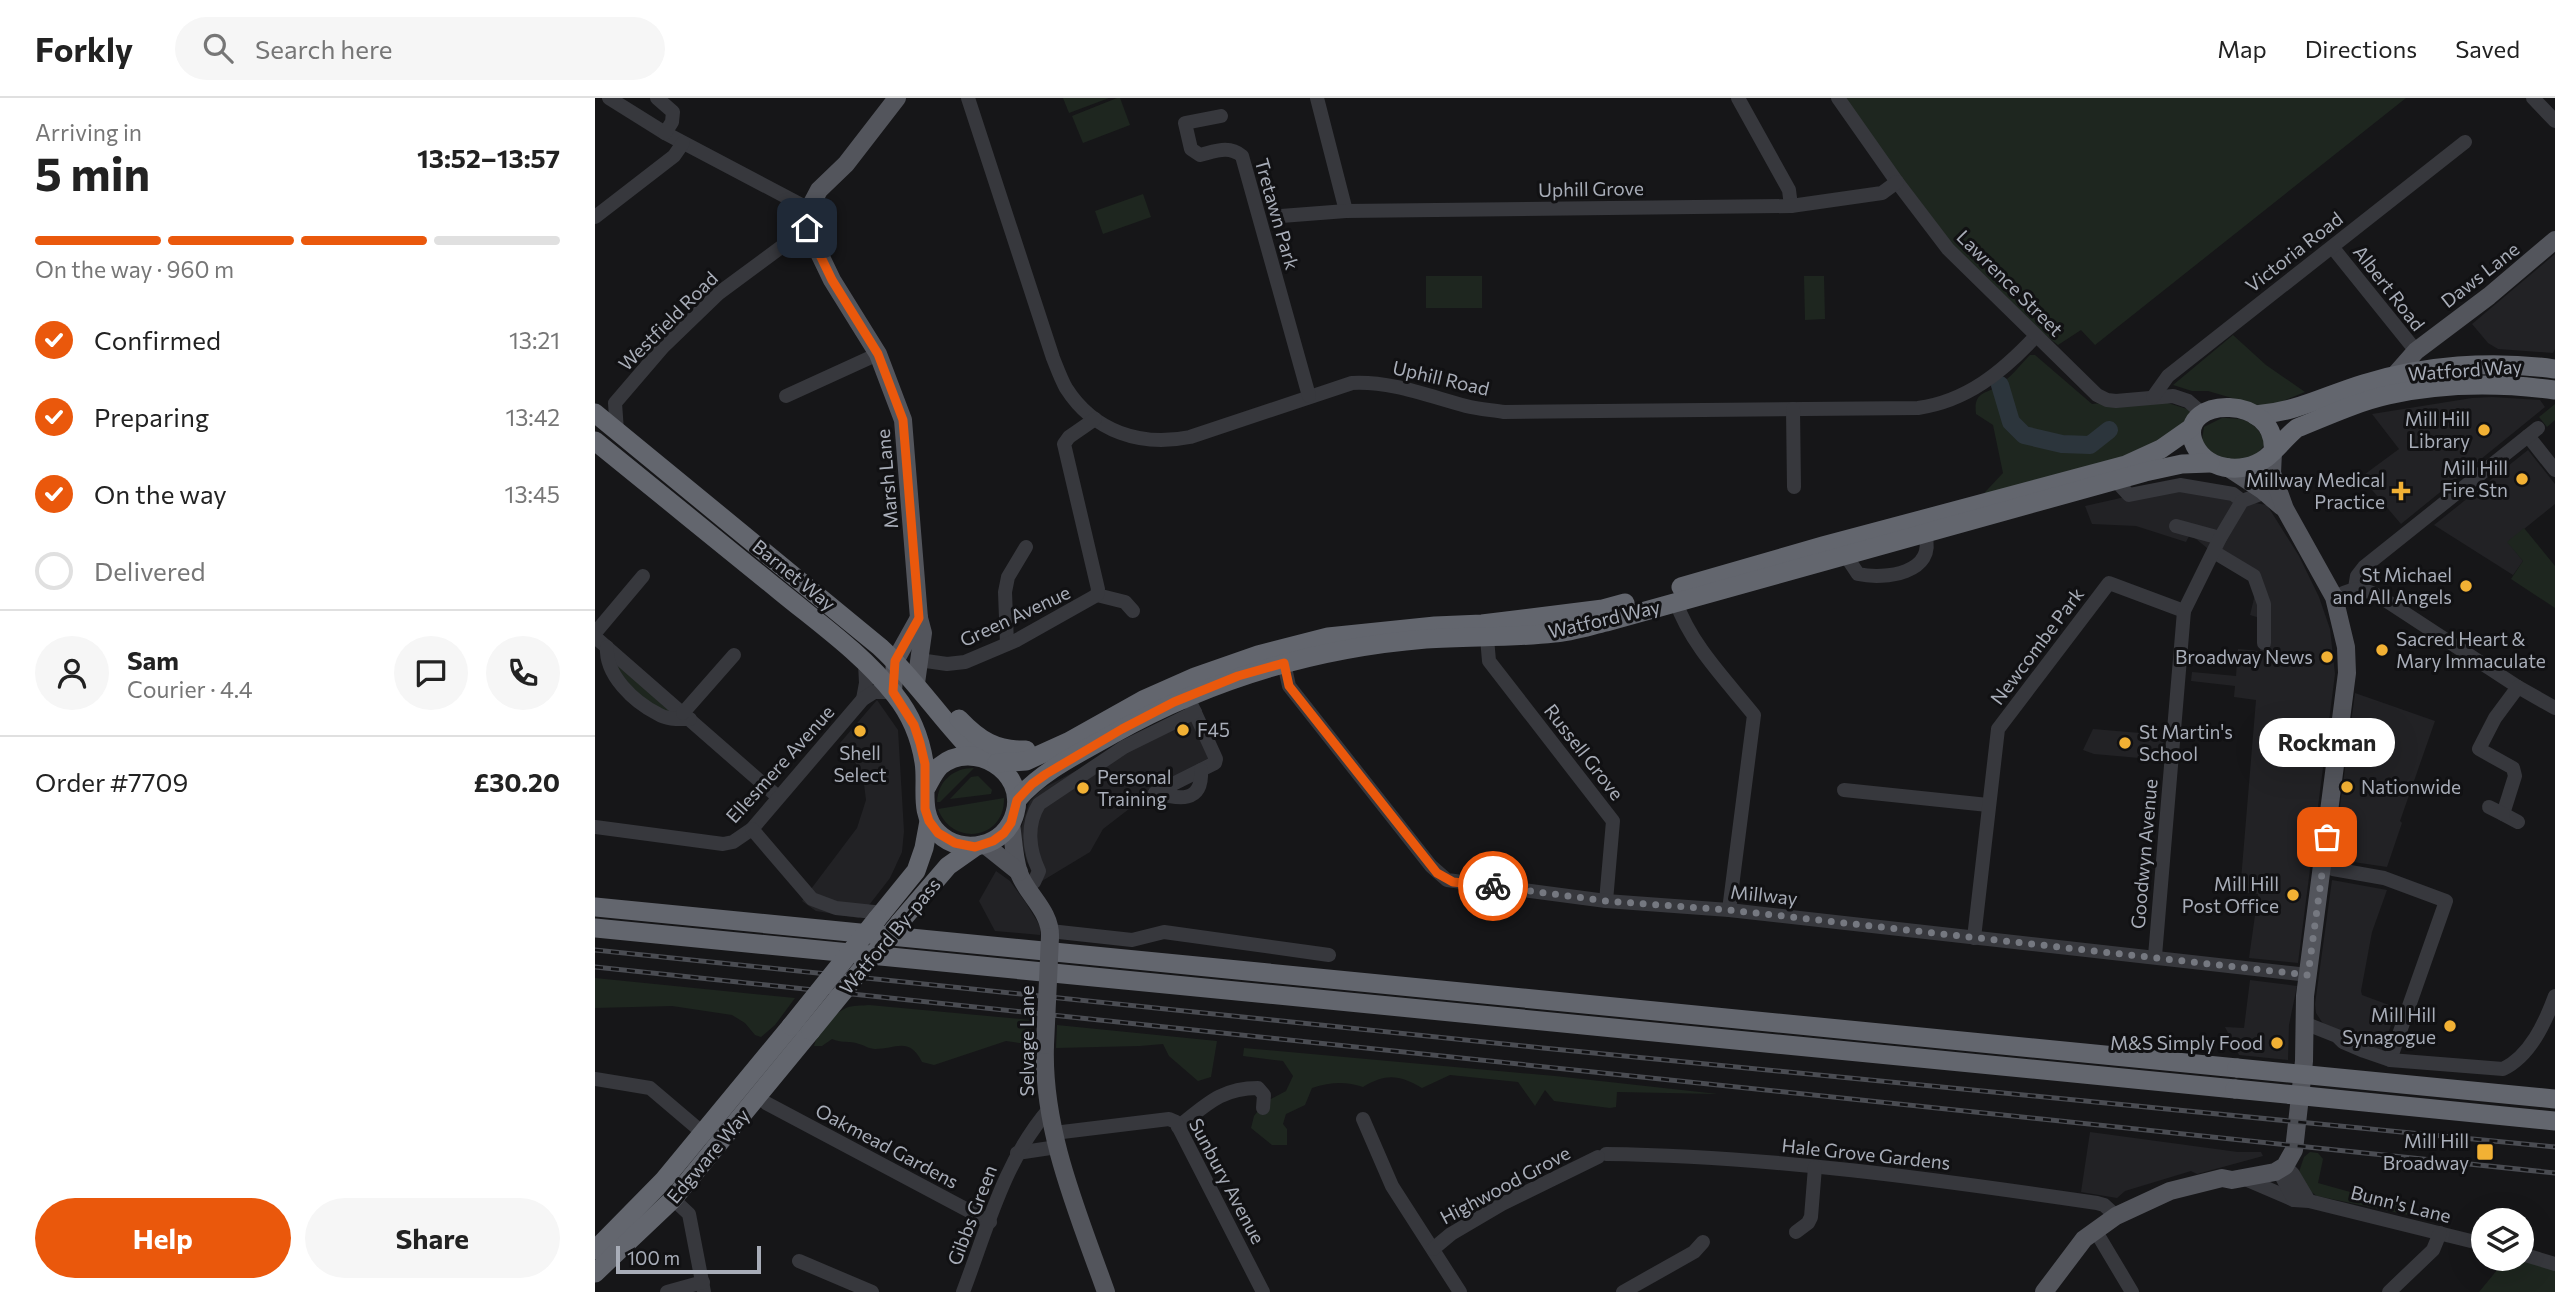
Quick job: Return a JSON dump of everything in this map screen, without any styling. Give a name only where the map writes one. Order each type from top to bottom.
[{"type":"highway","name":"Watford Way","points":[[2255,415],[2281,413],[2361,384],[2433,369],[2489,365],[2555,369]]},
{"type":"highway","name":"Watford Way","points":[[2273,452],[2297,428],[2386,395],[2418,389],[2502,385],[2555,390]]},
{"type":"highway","points":[[2226,406],[2255,415],[2271,431],[2273,452],[2250,466],[2218,465],[2200,454],[2192,437],[2197,421],[2215,407],[2226,406]]},
{"type":"highway","name":"Barnet Way","points":[[595,413],[895,661],[976,755]]},
{"type":"highway","name":"Watford Way","points":[[997,763],[1026,761],[1171,687],[1258,655],[1328,637],[1435,625],[1482,624],[1603,610],[1823,546],[2126,465],[2161,449],[2197,421]]},
{"type":"highway","name":"Barnet Way","points":[[595,441],[832,634],[893,692],[914,725],[925,764],[926,788]]},
{"type":"highway","name":"Watford Way","points":[[1017,800],[1046,774],[1143,718],[1191,705],[1238,676],[1284,663],[1425,639],[1556,633],[1606,622],[2182,464],[2218,465]]},
{"type":"highway","points":[[916,683],[930,689],[983,741],[1006,750],[1025,750],[1041,754]]},
{"type":"highway","points":[[976,755],[997,763],[1006,772],[1017,800],[1011,823],[1004,833],[979,846],[955,843],[943,837],[929,821],[925,809],[926,788],[939,768],[962,756],[976,755]]},
{"type":"highway","name":"Watford By-pass","points":[[811,1031],[916,871],[925,848],[929,821]]},
{"type":"highway","name":"Watford By-pass","points":[[887,918],[948,866],[979,846]]},
{"type":"highway","points":[[595,907],[2555,1099]]},
{"type":"highway","points":[[701,1134],[791,1026],[887,918]]},
{"type":"highway","points":[[595,928],[2555,1121]]},
{"type":"highway","name":"Edgware Way","points":[[595,1273],[673,1199],[811,1031]]},
{"type":"highway","name":"Edgware Way","points":[[595,1250],[663,1181],[701,1134]]},
{"type":"main road","points":[[807,228],[809,209],[819,190],[846,164],[897,98]]},
{"type":"main road","name":"Marsh Lane","points":[[807,228],[832,280],[878,354],[903,420],[919,618],[923,633],[916,683]]},
{"type":"main road","name":"Daws Lane","points":[[2394,376],[2423,346],[2498,290],[2555,240]]},
{"type":"main road","points":[[2418,389],[2433,369],[2433,362],[2423,346]]},
{"type":"main road","points":[[2222,1178],[2232,1180],[2275,1172],[2285,1166],[2294,1150],[2304,1061],[2303,1037],[2308,975],[2347,673],[2346,647],[2334,597],[2285,509],[2272,473],[2273,452]]},
{"type":"main road","points":[[2218,465],[2262,490],[2285,509]]},
{"type":"main road","points":[[893,692],[895,661],[919,618]]},
{"type":"main road","name":"Selvage Lane","points":[[1011,823],[1023,879],[1041,908],[1050,934],[1045,1045],[1045,1084],[1049,1109],[1056,1140],[1106,1292]]},
{"type":"main road","name":"Selvage Lane","points":[[979,846],[1023,879]]},
{"type":"main road","points":[[2044,1292],[2084,1240],[2116,1216],[2171,1191],[2222,1178],[2231,1172],[2272,1163],[2285,1166]]},
{"type":"street","points":[[609,98],[664,134],[809,209]]},
{"type":"street","points":[[657,98],[673,112],[673,122],[664,134]]},
{"type":"street","name":"Uphill Road","points":[[968,98],[1053,358],[1065,386],[1095,419],[1118,432],[1142,440],[1172,441],[1212,431],[1346,384],[1370,382],[1395,386],[1469,407],[1504,412],[1918,408],[1948,401],[1984,383],[2009,364],[2035,337]]},
{"type":"street","points":[[1317,98],[1346,211]]},
{"type":"street","points":[[1738,98],[1789,190],[1791,206]]},
{"type":"street","name":"Lawrence Street","points":[[1838,98],[1896,182],[1948,249],[2097,396],[2116,401],[2181,397],[2197,421]]},
{"type":"street","points":[[2533,98],[2555,121]]},
{"type":"street","name":"Tretawn Park","points":[[1221,116],[1185,123],[1191,149],[1201,155],[1227,149],[1235,150],[1242,156],[1309,396]]},
{"type":"street","name":"Victoria Road","points":[[2153,397],[2168,376],[2465,142]]},
{"type":"street","points":[[595,217],[668,161],[683,144]]},
{"type":"street","name":"Uphill Grove","points":[[1281,216],[1346,211],[1791,206],[1882,193],[1896,182]]},
{"type":"street","name":"Westfield Road","points":[[617,431],[615,403],[663,347],[719,293],[807,228]]},
{"type":"street","name":"Albert Road","points":[[2333,248],[2423,346]]},
{"type":"street","points":[[786,396],[878,354]]},
{"type":"street","points":[[1793,409],[1794,487]]},
{"type":"street","name":"Green Avenue","points":[[919,660],[947,664],[965,662],[1007,644],[1097,595],[1098,589],[1064,444],[1069,436],[1095,419]]},
{"type":"street","points":[[2355,588],[2357,576],[2364,567],[2533,432],[2555,470]]},
{"type":"street","points":[[2116,481],[2129,495],[2180,485],[2233,494],[2242,500],[2258,495],[2262,490]]},
{"type":"street","name":"Goodwyn Avenue","points":[[2155,956],[2184,611],[2242,500]]},
{"type":"street","points":[[2176,526],[2220,538]]},
{"type":"street","points":[[1846,556],[1858,574],[1888,577],[1906,572],[1919,564],[1926,556],[1928,544],[1925,535]]},
{"type":"street","points":[[1007,644],[1005,592],[1008,577],[1026,547]]},
{"type":"street","points":[[2214,552],[2254,576],[2264,604],[2264,643]]},
{"type":"street","points":[[643,576],[595,635],[607,648],[606,659],[618,682],[657,714],[676,719],[687,716],[734,655]]},
{"type":"street","name":"Newcombe Park","points":[[1974,938],[1998,729],[2109,583],[2184,611]]},
{"type":"street","points":[[2334,597],[2355,588],[2379,596],[2518,687],[2555,708]]},
{"type":"street","points":[[1097,595],[1125,602],[1133,611]]},
{"type":"street","points":[[1676,602],[1684,622],[1697,642],[1754,715],[1729,910]]},
{"type":"street","name":"Russell Grove","points":[[1487,638],[1489,661],[1613,821],[1606,901]]},
{"type":"street","points":[[863,699],[866,683],[865,663]]},
{"type":"street","name":"Millway","points":[[1284,663],[1289,686],[1442,877],[1453,882],[1606,901],[1729,910],[2155,956],[2308,975]]},
{"type":"street","points":[[2518,687],[2495,718],[2479,749],[2510,765],[2515,772],[2496,810],[2518,822]]},
{"type":"street","points":[[863,699],[874,692],[893,692]]},
{"type":"street","name":"Ellesmere Avenue","points":[[595,827],[723,844],[733,842],[752,829],[863,699]]},
{"type":"street","points":[[1023,879],[1034,882],[1039,871],[1032,857],[1030,837],[1038,804],[1191,705],[1216,759],[1215,763],[1201,770],[1199,786],[1187,797],[1179,799],[1155,793]]},
{"type":"street","points":[[687,716],[778,797]]},
{"type":"street","points":[[1844,790],[1988,805]]},
{"type":"street","points":[[752,829],[812,899],[836,908],[887,918]]},
{"type":"street","points":[[2333,869],[2384,878],[2447,901],[2390,1060]]},
{"type":"street","points":[[1050,934],[1132,940],[1164,932],[1329,954]]},
{"type":"street","points":[[2303,1037],[2343,1042],[2390,1060],[2493,1070],[2513,1064],[2540,1030],[2553,1005]]},
{"type":"street","points":[[595,1079],[650,1088],[701,1134],[712,1140],[725,1136]]},
{"type":"street","points":[[1178,1127],[1211,1101],[1235,1089],[1258,1088],[1264,1095],[1263,1108]]},
{"type":"street","name":"Oakmead Gardens","points":[[766,1102],[990,1222]]},
{"type":"street","name":"Gibbs Green","points":[[963,1292],[1017,1153],[1049,1109]]},
{"type":"street","name":"Sunbury Avenue","points":[[1056,1140],[1169,1119],[1176,1122],[1263,1292]]},
{"type":"street","points":[[1363,1119],[1392,1186],[1460,1292]]},
{"type":"street","name":"Gibbs Green","points":[[1017,1153],[1056,1140]]},
{"type":"street","name":"Highwood Grove","points":[[1433,1249],[1451,1234],[1502,1205],[1602,1156]]},
{"type":"street","name":"Hale Grove Gardens","points":[[1602,1156],[1725,1159],[1969,1184],[2097,1203],[2104,1205],[2116,1216]]},
{"type":"street","points":[[2285,1166],[2282,1177],[2302,1200]]},
{"type":"street","points":[[1796,1232],[1808,1223],[1811,1216],[1815,1167]]},
{"type":"street","name":"Bunn's Lane","points":[[2243,1178],[2302,1200],[2471,1241]]},
{"type":"street","points":[[667,1292],[703,1287],[689,1214],[673,1199]]},
{"type":"street","points":[[2095,1230],[2132,1292]]},
{"type":"street","points":[[2389,1292],[2434,1250],[2440,1233]]},
{"type":"street","points":[[1623,1292],[1666,1269],[1701,1244]]},
{"type":"street","points":[[2534,1258],[2555,1264]]},
{"type":"street","points":[[799,1261],[872,1292]]},
{"type":"shaded area","points":[[1063,98],[1109,98],[1069,113]]},
{"type":"shaded area","points":[[1120,98],[1130,125],[1083,143],[1072,116]]},
{"type":"shaded area","points":[[1838,98],[2406,98],[2095,345],[2081,330],[2058,345],[1984,287]]},
{"type":"shaded area","points":[[1143,194],[1151,217],[1103,234],[1095,211]]},
{"type":"shaded area","points":[[2555,254],[2553,353],[2498,349],[2488,343],[2472,324]]},
{"type":"shaded area","points":[[1426,276],[1482,276],[1482,308],[1426,308]]},
{"type":"shaded area","points":[[1804,276],[1824,276],[1825,319],[1805,320]]},
{"type":"shaded area","points":[[2233,335],[2266,365],[2305,392],[2266,408],[2208,391],[2192,391],[2173,385]]},
{"type":"shaded area","points":[[2030,355],[2035,355],[2092,404],[2152,398],[2203,414],[2161,449],[1973,505],[2003,473],[1993,425],[1976,414],[1977,401],[1982,394],[2005,381]]},
{"type":"shaded area","points":[[2492,397],[2540,400],[2545,407],[2401,524],[2361,477],[2399,449],[2372,414]]},
{"type":"shaded area","points":[[2555,404],[2555,420],[2547,427],[2539,417]]},
{"type":"shaded area","points":[[2222,418],[2243,420],[2254,425],[2265,443],[2260,451],[2243,459],[2233,460],[2223,458],[2207,448],[2202,440],[2204,427]]},
{"type":"shaded area","points":[[2528,450],[2555,484],[2555,504],[2508,542],[2523,561],[2513,575],[2434,525]]},
{"type":"shaded area","points":[[2165,488],[2267,505],[2299,556],[2319,597],[2330,629],[2335,674],[2298,963],[2249,958],[2258,894],[2240,892],[2256,700],[2234,697],[2235,686],[2191,681],[2192,672],[2236,676],[2238,649],[2260,651],[2263,619],[2250,615],[2257,586],[2246,570],[2207,548],[2190,534],[2186,542],[2136,526],[2092,524],[2085,506]]},
{"type":"shaded area","points":[[2524,528],[2555,566],[2555,608],[2511,579],[2523,561],[2507,542]]},
{"type":"shaded area","points":[[610,660],[675,716],[641,698]]},
{"type":"shaded area","points":[[2355,693],[2435,721],[2387,867],[2333,859]]},
{"type":"shaded area","points":[[877,700],[898,730],[904,831],[902,852],[890,878],[859,918],[816,911],[802,901],[857,828],[866,800],[863,776],[840,743]]},
{"type":"shaded area","points":[[1191,710],[1214,760],[1151,792],[1103,829],[1090,852],[1042,881],[1027,862],[1021,840],[1021,828],[1030,801],[1042,789]]},
{"type":"shaded area","name":"St Martin's School","points":[[2093,729],[2164,735],[2162,760],[2094,754],[2083,750]]},
{"type":"shaded area","points":[[974,768],[937,802],[940,788],[948,777],[959,770]]},
{"type":"shaded area","points":[[978,776],[992,790],[991,794],[950,799],[971,777]]},
{"type":"shaded area","points":[[1004,798],[1002,812],[996,823],[977,834],[954,829],[938,809]]},
{"type":"shaded area","points":[[996,871],[1010,881],[1026,903],[1040,926],[1040,935],[995,931],[979,901]]},
{"type":"shaded area","points":[[2332,880],[2387,890],[2372,932],[2361,991],[2362,995],[2397,1008],[2382,1051],[2330,1029],[2316,1013]]},
{"type":"shaded area","points":[[595,978],[795,998],[775,1025],[761,1037],[732,1015],[672,1006],[595,1008]]},
{"type":"shaded area","points":[[2250,980],[2297,986],[2289,1025],[2288,1060],[2239,1055],[2225,1027],[2244,1028]]},
{"type":"shaded area","points":[[869,1005],[1031,1020],[1032,1045],[1006,1041],[934,1065],[922,1062],[907,1046],[873,1049],[832,1039],[822,1046],[814,1046],[822,1029],[841,1011],[848,1007]]},
{"type":"shaded area","points":[[1057,1025],[1217,1041],[1211,1077],[1198,1081],[1169,1056],[1163,1044],[1056,1048]]},
{"type":"shaded area","points":[[1244,1048],[1555,1076],[1718,1094],[1617,1092],[1616,1107],[1610,1108],[1554,1101],[1545,1090],[1535,1106],[1518,1082],[1450,1075],[1422,1088],[1393,1077],[1379,1079],[1363,1087],[1332,1083],[1312,1088],[1305,1105],[1286,1114],[1283,1124],[1287,1129],[1287,1145],[1272,1145],[1251,1128],[1254,1116],[1265,1102],[1286,1091],[1293,1076],[1283,1061],[1243,1056]]},
{"type":"shaded area","points":[[2090,1132],[2238,1152],[2261,1152],[2263,1156],[2197,1174],[2191,1171],[2125,1191],[2117,1198],[2081,1192]]},
{"type":"shaded area","points":[[2310,1152],[2318,1153],[2323,1159],[2318,1183],[2447,1219],[2447,1223],[2317,1196],[2307,1189],[2299,1172],[2304,1157]]},
{"type":"shaded area","points":[[2534,1260],[2555,1264],[2555,1292],[2479,1292],[2496,1271],[2534,1271]]},
{"type":"waterway","points":[[2000,385],[2011,422],[2024,435],[2062,444],[2090,445],[2109,430]]},
{"type":"railway","points":[[595,950],[1543,1048],[2555,1147]]},
{"type":"railway","points":[[595,967],[2555,1173]]},
{"type":"way so far","points":[[1493,886],[1606,901],[1729,910],[2308,975],[2327,837]]},
{"type":"place","name":"Mill Hill Library","points":[[2484,430]]},
{"type":"place","name":"Mill Hill Fire Stn","points":[[2522,479]]},
{"type":"place","name":"Millway Medical Practice","points":[[2401,491]]},
{"type":"place","name":"St Michael and All Angels","points":[[2466,586]]},
{"type":"place","name":"Sacred Heart & Mary Immaculate","points":[[2382,650]]},
{"type":"place","name":"Broadway News","points":[[2327,657]]},
{"type":"place","name":"F45","points":[[1183,730]]},
{"type":"place","name":"Shell Select","points":[[860,731]]},
{"type":"place","name":"St Martin's School","points":[[2125,743]]},
{"type":"place","name":"Nationwide","points":[[2347,787]]},
{"type":"place","name":"Personal Training","points":[[1083,788]]},
{"type":"place","name":"Rockman","points":[[2327,837]]},
{"type":"place","name":"Mill Hill Post Office","points":[[2293,895]]},
{"type":"place","name":"Mill Hill Synagogue","points":[[2450,1026]]},
{"type":"place","name":"M&S Simply Food","points":[[2277,1043]]},
{"type":"place","name":"Mill Hill Broadway","points":[[2485,1152]]},
{"type":"route","points":[[807,228],[832,280],[878,354],[903,420],[919,618],[895,661],[893,692],[906,709],[920,743],[925,764],[925,809],[929,821],[938,833],[955,843],[975,847],[993,841],[1004,833],[1011,823],[1017,800],[1025,790],[1046,774],[1174,702],[1238,676],[1284,663],[1289,686],[1437,873],[1453,882],[1493,886]]}]
